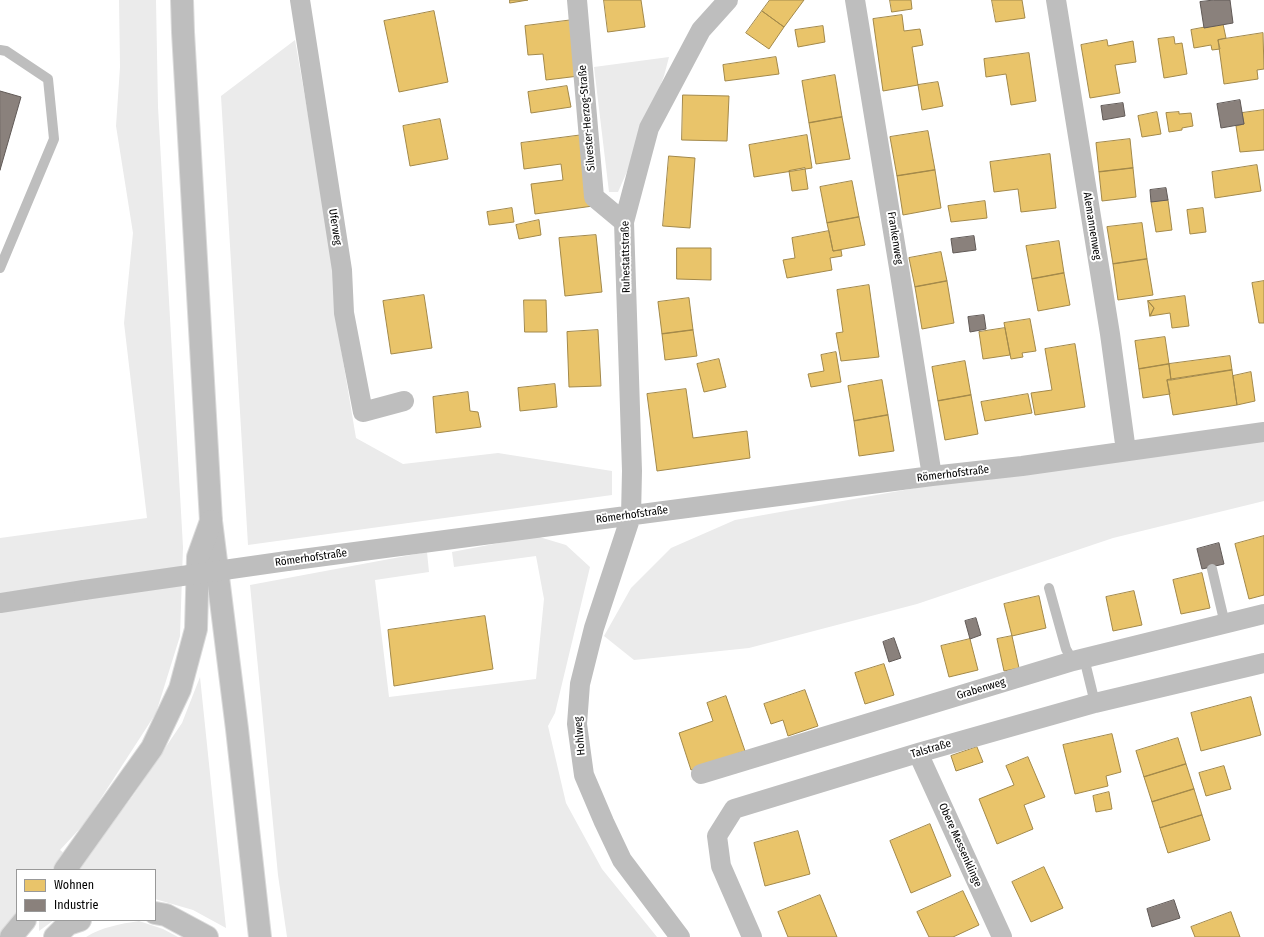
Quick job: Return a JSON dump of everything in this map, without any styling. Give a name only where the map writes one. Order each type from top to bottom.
[{"type":"main road","points":[[182,0],[211,521],[235,713],[260,937]]},
{"type":"main road","points":[[66,869],[152,748],[180,689],[196,629],[198,557],[211,521]]},
{"type":"main road","points":[[156,913],[166,915],[207,937]]},
{"type":"main road","points":[[11,937],[24,921]]},
{"type":"main road","points":[[55,937],[68,924],[77,921]]},
{"type":"street","name":"Uferweg","points":[[300,0],[342,270],[344,313],[363,412],[404,400]]},
{"type":"street","name":"Silvester-Herzog-Straße","points":[[577,0],[594,197],[624,222]]},
{"type":"street","name":"Ruhestattstraße","points":[[632,516],[632,471],[624,222],[649,128],[701,30],[728,0]]},
{"type":"street","name":"Frankenweg","points":[[855,0],[898,255],[932,476]]},
{"type":"street","name":"Alemannenweg","points":[[1056,0],[1110,334],[1126,451]]},
{"type":"street","name":"Römerhofstraße","points":[[0,603],[288,561],[932,476],[1022,466],[1264,432]]},
{"type":"street","name":"Hohlweg","points":[[632,516],[594,628],[580,684],[577,724],[584,775],[622,860],[680,937]]},
{"type":"street","name":"Grabenweg","points":[[701,774],[1079,660],[1264,614]]},
{"type":"street","name":"Talstraße","points":[[752,937],[721,866],[717,836],[734,809],[918,752],[1095,703],[1264,663]]},
{"type":"street","name":"Obere Messenklinge","points":[[918,752],[1002,937]]},
{"type":"lane","points":[[0,50],[6,51],[48,79],[54,139],[0,268]]},
{"type":"lane","points":[[1212,569],[1225,624]]},
{"type":"lane","points":[[1049,588],[1066,649],[1079,660],[1095,703]]},
{"type":"shaded area","points":[[119,0],[156,0],[158,107],[183,547],[180,636],[156,713],[85,823],[60,850],[73,860],[66,869],[16,869],[17,921],[11,937],[0,937],[0,538],[147,518],[124,323],[133,233],[116,126],[120,67]]},
{"type":"shaded area","points":[[295,40],[333,258],[338,331],[356,438],[403,464],[498,453],[612,471],[612,495],[248,545],[221,96]]},
{"type":"shaded area","points":[[669,57],[664,76],[633,158],[618,192],[609,192],[594,67]]},
{"type":"shaded area","points":[[1264,439],[1264,501],[1113,538],[917,604],[749,648],[634,660],[604,636],[631,588],[671,548],[735,520],[933,485]]},
{"type":"shaded area","points":[[536,536],[566,545],[590,567],[555,713],[548,726],[566,803],[602,869],[657,937],[287,937],[278,875],[250,585],[427,552],[429,572],[375,580],[389,697],[536,679],[544,599],[536,556],[454,567],[452,552]]},
{"type":"shaded area","points":[[200,677],[226,928],[193,910],[156,899],[156,869],[77,869],[132,797],[182,723]]},
{"type":"shaded area","points":[[39,921],[53,921],[39,931]]},
{"type":"shaded area","points":[[139,921],[163,929],[178,937],[86,937],[105,928]]},
{"type":"building: Wohnen","points":[[510,0],[528,0],[510,3]]},
{"type":"building: Wohnen","points":[[604,0],[641,0],[645,27],[608,32]]},
{"type":"building: Wohnen","points":[[770,0],[804,0],[784,27],[762,11]]},
{"type":"building: Wohnen","points":[[890,0],[911,0],[912,9],[892,12]]},
{"type":"building: Wohnen","points":[[992,0],[1022,0],[1025,18],[996,22]]},
{"type":"building: Wohnen","points":[[434,11],[448,82],[399,92],[384,21]]},
{"type":"building: Wohnen","points":[[762,11],[784,27],[769,49],[746,33]]},
{"type":"building: Wohnen","points":[[902,15],[904,31],[920,29],[923,45],[912,47],[918,85],[883,91],[873,19]]},
{"type":"building: Wohnen","points":[[573,20],[579,76],[546,80],[543,54],[528,55],[525,26]]},
{"type":"building: Wohnen","points":[[1223,24],[1226,38],[1218,40],[1220,49],[1212,50],[1211,45],[1194,48],[1191,30]]},
{"type":"building: Wohnen","points":[[823,26],[825,42],[798,47],[795,30]]},
{"type":"building: Wohnen","points":[[1263,33],[1264,69],[1257,70],[1258,79],[1224,84],[1218,40]]},
{"type":"building: Wohnen","points":[[1174,37],[1175,44],[1182,43],[1187,74],[1164,78],[1158,39]]},
{"type":"building: Wohnen","points":[[1107,40],[1108,46],[1133,41],[1136,62],[1115,65],[1120,93],[1090,98],[1081,45]]},
{"type":"building: Wohnen","points":[[1029,53],[1036,101],[1011,105],[1006,74],[986,77],[984,59]]},
{"type":"building: Wohnen","points":[[776,57],[779,74],[725,81],[723,65]]},
{"type":"building: Wohnen","points":[[835,75],[842,117],[809,123],[802,81]]},
{"type":"building: Wohnen","points":[[938,82],[943,106],[922,110],[918,85]]},
{"type":"building: Wohnen","points":[[567,86],[571,107],[531,113],[528,92]]},
{"type":"building: Wohnen","points":[[683,95],[729,96],[727,141],[682,140]]},
{"type":"building: Wohnen","points":[[1264,110],[1264,150],[1240,152],[1236,126],[1244,124],[1242,113]]},
{"type":"building: Wohnen","points":[[1157,112],[1161,134],[1142,137],[1138,116]]},
{"type":"building: Wohnen","points":[[1179,112],[1179,114],[1191,113],[1193,126],[1182,128],[1182,130],[1169,132],[1166,113]]},
{"type":"building: Wohnen","points":[[842,117],[850,159],[816,164],[809,123]]},
{"type":"building: Wohnen","points":[[440,119],[448,159],[410,166],[403,126]]},
{"type":"building: Wohnen","points":[[928,131],[935,170],[897,176],[890,137]]},
{"type":"building: Wohnen","points":[[583,135],[593,206],[535,214],[531,184],[563,180],[561,164],[524,169],[521,143]]},
{"type":"building: Wohnen","points":[[807,135],[812,168],[754,177],[749,145]]},
{"type":"building: Wohnen","points":[[1130,139],[1133,168],[1099,172],[1096,143]]},
{"type":"building: Wohnen","points":[[1050,154],[1056,208],[1021,212],[1018,189],[994,192],[990,162]]},
{"type":"building: Wohnen","points":[[669,156],[695,158],[690,228],[663,226]]},
{"type":"building: Wohnen","points":[[1257,165],[1261,191],[1215,198],[1212,172]]},
{"type":"building: Wohnen","points":[[805,168],[808,189],[792,191],[789,171]]},
{"type":"building: Wohnen","points":[[1133,168],[1136,197],[1102,201],[1099,172]]},
{"type":"building: Wohnen","points":[[935,170],[941,208],[903,215],[897,176]]},
{"type":"building: Wohnen","points":[[852,181],[859,217],[827,223],[820,187]]},
{"type":"building: Wohnen","points":[[1168,200],[1172,230],[1156,232],[1151,202]]},
{"type":"building: Wohnen","points":[[985,201],[987,218],[951,222],[948,206]]},
{"type":"building: Wohnen","points":[[512,208],[514,222],[489,225],[487,212]]},
{"type":"building: Wohnen","points":[[1203,208],[1206,232],[1190,234],[1187,210]]},
{"type":"building: Wohnen","points":[[859,217],[865,245],[833,251],[827,223]]},
{"type":"building: Wohnen","points":[[539,220],[541,235],[519,239],[516,225]]},
{"type":"building: Wohnen","points":[[1142,223],[1147,259],[1113,264],[1107,227]]},
{"type":"building: Wohnen","points":[[829,231],[833,251],[841,250],[842,256],[830,258],[832,270],[787,278],[783,260],[795,258],[792,238]]},
{"type":"building: Wohnen","points":[[596,235],[602,292],[565,296],[559,238]]},
{"type":"building: Wohnen","points":[[1059,241],[1064,273],[1032,279],[1026,246]]},
{"type":"building: Wohnen","points":[[677,248],[711,248],[711,280],[677,279]]},
{"type":"building: Wohnen","points":[[941,252],[947,281],[915,287],[909,258]]},
{"type":"building: Wohnen","points":[[1147,259],[1153,295],[1118,300],[1113,264]]},
{"type":"building: Wohnen","points":[[1064,273],[1070,305],[1038,311],[1032,279]]},
{"type":"building: Wohnen","points":[[947,281],[954,323],[922,329],[915,287]]},
{"type":"building: Wohnen","points":[[1264,281],[1264,323],[1259,323],[1252,283]]},
{"type":"building: Wohnen","points":[[869,285],[879,357],[841,361],[836,333],[843,332],[837,290]]},
{"type":"building: Wohnen","points":[[424,295],[432,348],[391,354],[383,301]]},
{"type":"building: Wohnen","points":[[1185,296],[1189,326],[1172,328],[1170,313],[1150,316],[1154,308],[1148,301]]},
{"type":"building: Wohnen","points":[[689,298],[693,330],[662,334],[658,302]]},
{"type":"building: Wohnen","points":[[524,300],[546,300],[547,332],[525,332]]},
{"type":"building: Wohnen","points":[[1148,301],[1154,308],[1150,316]]},
{"type":"building: Wohnen","points":[[1030,319],[1036,351],[1022,353],[1023,357],[1011,359],[1004,323]]},
{"type":"building: Wohnen","points":[[1005,328],[1010,355],[983,359],[979,332]]},
{"type":"building: Wohnen","points":[[598,330],[601,386],[569,387],[567,332]]},
{"type":"building: Wohnen","points":[[693,330],[697,356],[665,360],[662,334]]},
{"type":"building: Wohnen","points":[[1165,337],[1169,364],[1139,369],[1135,341]]},
{"type":"building: Wohnen","points":[[1075,344],[1085,407],[1035,415],[1031,393],[1052,390],[1045,349]]},
{"type":"building: Wohnen","points":[[836,352],[841,382],[811,387],[808,374],[824,371],[821,355]]},
{"type":"building: Wohnen","points":[[1230,356],[1232,370],[1171,380],[1169,364]]},
{"type":"building: Wohnen","points":[[719,359],[726,387],[704,392],[697,364]]},
{"type":"building: Wohnen","points":[[965,361],[971,395],[938,401],[932,367]]},
{"type":"building: Wohnen","points":[[1169,364],[1171,380],[1167,380],[1170,394],[1143,398],[1139,369]]},
{"type":"building: Wohnen","points":[[1232,370],[1237,405],[1173,415],[1167,380]]},
{"type":"building: Wohnen","points":[[1251,372],[1255,401],[1237,405],[1233,376]]},
{"type":"building: Wohnen","points":[[882,380],[888,415],[854,421],[848,386]]},
{"type":"building: Wohnen","points":[[555,384],[557,407],[520,411],[518,388]]},
{"type":"building: Wohnen","points":[[686,389],[693,438],[747,431],[750,458],[657,471],[647,394]]},
{"type":"building: Wohnen","points":[[468,392],[470,411],[478,412],[481,427],[436,433],[433,397]]},
{"type":"building: Wohnen","points":[[1028,394],[1032,413],[985,421],[981,402]]},
{"type":"building: Wohnen","points":[[971,395],[978,434],[945,440],[938,401]]},
{"type":"building: Wohnen","points":[[888,415],[894,451],[859,456],[854,421]]},
{"type":"building: Wohnen","points":[[1264,536],[1264,595],[1249,599],[1235,544]]},
{"type":"building: Wohnen","points":[[1202,573],[1210,608],[1181,614],[1173,580]]},
{"type":"building: Wohnen","points":[[1134,591],[1142,625],[1113,631],[1106,597]]},
{"type":"building: Wohnen","points":[[1039,596],[1046,628],[1012,636],[1004,604]]},
{"type":"building: Wohnen","points":[[485,616],[493,669],[394,686],[388,630]]},
{"type":"building: Wohnen","points":[[1012,636],[1019,668],[1004,671],[997,639]]},
{"type":"building: Wohnen","points":[[970,639],[978,670],[949,677],[941,646]]},
{"type":"building: Wohnen","points":[[884,664],[894,695],[865,704],[855,673]]},
{"type":"building: Wohnen","points":[[805,690],[818,726],[788,736],[783,720],[771,724],[764,704]]},
{"type":"building: Wohnen","points":[[726,696],[745,751],[691,770],[679,733],[713,721],[707,703]]},
{"type":"building: Wohnen","points":[[1251,697],[1261,735],[1201,751],[1191,713]]},
{"type":"building: Wohnen","points":[[1112,734],[1121,772],[1106,776],[1108,786],[1075,794],[1063,745]]},
{"type":"building: Wohnen","points":[[1178,738],[1186,764],[1144,777],[1136,751]]},
{"type":"building: Wohnen","points":[[977,747],[983,762],[956,771],[951,756]]},
{"type":"building: Wohnen","points":[[1028,757],[1045,797],[1024,805],[1033,829],[997,844],[979,799],[1014,785],[1006,766]]},
{"type":"building: Wohnen","points":[[1186,764],[1194,789],[1152,802],[1144,777]]},
{"type":"building: Wohnen","points":[[1224,766],[1231,789],[1206,796],[1199,773]]},
{"type":"building: Wohnen","points":[[1194,789],[1202,815],[1160,828],[1152,802]]},
{"type":"building: Wohnen","points":[[1109,792],[1112,809],[1096,812],[1093,796]]},
{"type":"building: Wohnen","points":[[1202,815],[1210,840],[1168,853],[1160,828]]},
{"type":"building: Wohnen","points":[[930,824],[951,876],[911,893],[890,841]]},
{"type":"building: Wohnen","points":[[798,831],[810,874],[765,886],[754,843]]},
{"type":"building: Wohnen","points":[[1044,867],[1063,908],[1031,922],[1012,882]]},
{"type":"building: Wohnen","points":[[963,891],[979,925],[953,937],[929,937],[917,912]]},
{"type":"building: Wohnen","points":[[820,895],[837,937],[788,937],[778,912]]},
{"type":"building: Wohnen","points":[[1231,912],[1240,937],[1195,937],[1191,927]]},
{"type":"building: Industrie","points":[[1230,0],[1233,23],[1204,28],[1200,2]]},
{"type":"building: Industrie","points":[[0,91],[21,97],[0,170]]},
{"type":"building: Industrie","points":[[1240,100],[1244,124],[1221,128],[1217,104]]},
{"type":"building: Industrie","points":[[1123,103],[1125,116],[1103,120],[1101,106]]},
{"type":"building: Industrie","points":[[1166,188],[1168,200],[1151,202],[1150,190]]},
{"type":"building: Industrie","points":[[974,236],[976,250],[953,253],[951,239]]},
{"type":"building: Industrie","points":[[984,315],[986,329],[970,332],[968,317]]},
{"type":"building: Industrie","points":[[1219,543],[1224,564],[1202,569],[1197,549]]},
{"type":"building: Industrie","points":[[976,618],[981,635],[970,639],[965,621]]},
{"type":"building: Industrie","points":[[894,638],[901,658],[889,662],[883,642]]},
{"type":"building: Industrie","points":[[1174,900],[1180,918],[1152,927],[1147,909]]}]
